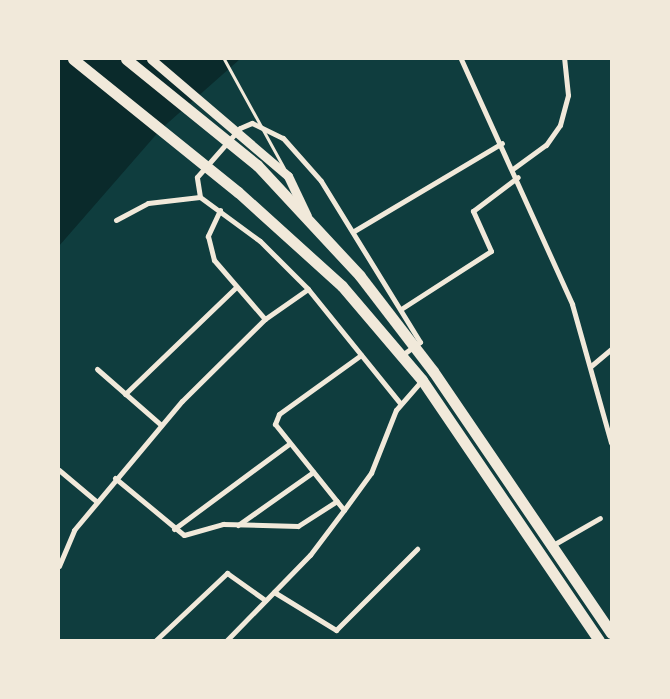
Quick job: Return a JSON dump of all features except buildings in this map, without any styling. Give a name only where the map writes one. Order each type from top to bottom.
[{"type":"highway","points":[[73,59],[238,192],[342,286],[422,380],[599,640]]},
{"type":"highway","points":[[126,59],[261,161],[414,346],[553,545],[611,633]]},
{"type":"street","points":[[151,59],[261,161],[288,176],[312,224]]},
{"type":"street","points":[[461,59],[514,168],[572,304],[611,442]]},
{"type":"street","points":[[514,168],[546,145],[560,125],[568,95],[564,59]]},
{"type":"street","points":[[200,197],[197,178],[240,128],[252,123],[266,127],[298,152],[354,231],[420,342],[401,356]]},
{"type":"street","points":[[354,231],[502,143]]},
{"type":"street","points":[[401,309],[491,251],[472,211],[518,178]]},
{"type":"street","points":[[116,220],[148,202],[200,197],[260,241],[308,289],[400,403]]},
{"type":"street","points":[[220,210],[208,236],[214,260],[265,319]]},
{"type":"street","points":[[126,394],[236,287]]},
{"type":"street","points":[[59,566],[74,530],[97,499],[161,425],[265,319],[308,289]]},
{"type":"street","points":[[591,366],[611,349]]},
{"type":"street","points":[[344,510],[289,444],[275,424],[279,414],[361,355]]},
{"type":"street","points":[[97,369],[161,425]]},
{"type":"street","points":[[227,640],[331,531],[371,473],[400,403],[422,380]]},
{"type":"street","points":[[174,529],[289,444]]},
{"type":"street","points":[[59,480],[61,472],[97,499]]},
{"type":"street","points":[[237,525],[313,472]]},
{"type":"street","points":[[115,478],[174,529],[192,534],[237,525],[298,526],[337,501]]},
{"type":"street","points":[[553,545],[600,518]]},
{"type":"street","points":[[274,592],[336,630],[417,549]]},
{"type":"street","points":[[156,640],[226,573],[264,600]]},
{"type":"lane","points":[[224,59],[270,137],[288,176]]},
{"type":"water","points":[[59,59],[240,59],[161,129],[59,246]]}]
